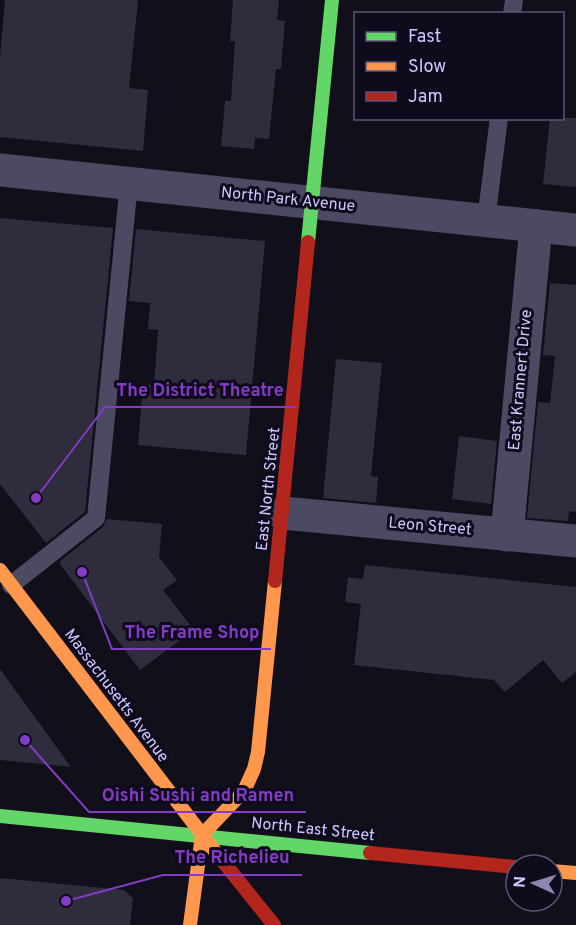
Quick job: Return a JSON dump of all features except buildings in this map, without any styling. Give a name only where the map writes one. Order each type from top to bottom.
[{"type":"main road","name":"East North Street","points":[[202,835],[244,791],[254,769],[258,752],[332,0]]},
{"type":"main road","name":"Massachusetts Avenue","points":[[5,577],[202,835],[274,925]]},
{"type":"main road","name":"North East Street","points":[[0,816],[504,866]]},
{"type":"main road","points":[[190,925],[202,835]]},
{"type":"street","name":"North Park Avenue","points":[[0,170],[576,230]]},
{"type":"street","name":"East Krannert Drive","points":[[507,535],[536,226]]},
{"type":"street","name":"Leon Street","points":[[283,513],[576,541]]},
{"type":"lane","points":[[486,220],[499,120]]},
{"type":"lane","points":[[5,577],[96,518],[129,183]]},
{"type":"traffic: fast","points":[[308,242],[332,0]]},
{"type":"traffic: fast","points":[[0,816],[370,853]]},
{"type":"traffic: slow","points":[[0,570],[217,854]]},
{"type":"traffic: slow","points":[[190,925],[202,835],[244,791],[254,769],[258,752],[275,581]]},
{"type":"traffic: slow","points":[[564,872],[576,873]]},
{"type":"traffic: jam","points":[[275,581],[308,242]]},
{"type":"traffic: jam","points":[[370,853],[504,866]]},
{"type":"traffic: jam","points":[[217,854],[274,925]]},
{"type":"place","name":"The District Theatre","points":[[36,498]]},
{"type":"place","name":"The Frame Shop","points":[[82,572]]},
{"type":"place","name":"Oishi Sushi and Ramen","points":[[25,740]]},
{"type":"place","name":"The Richelieu","points":[[66,901]]}]
